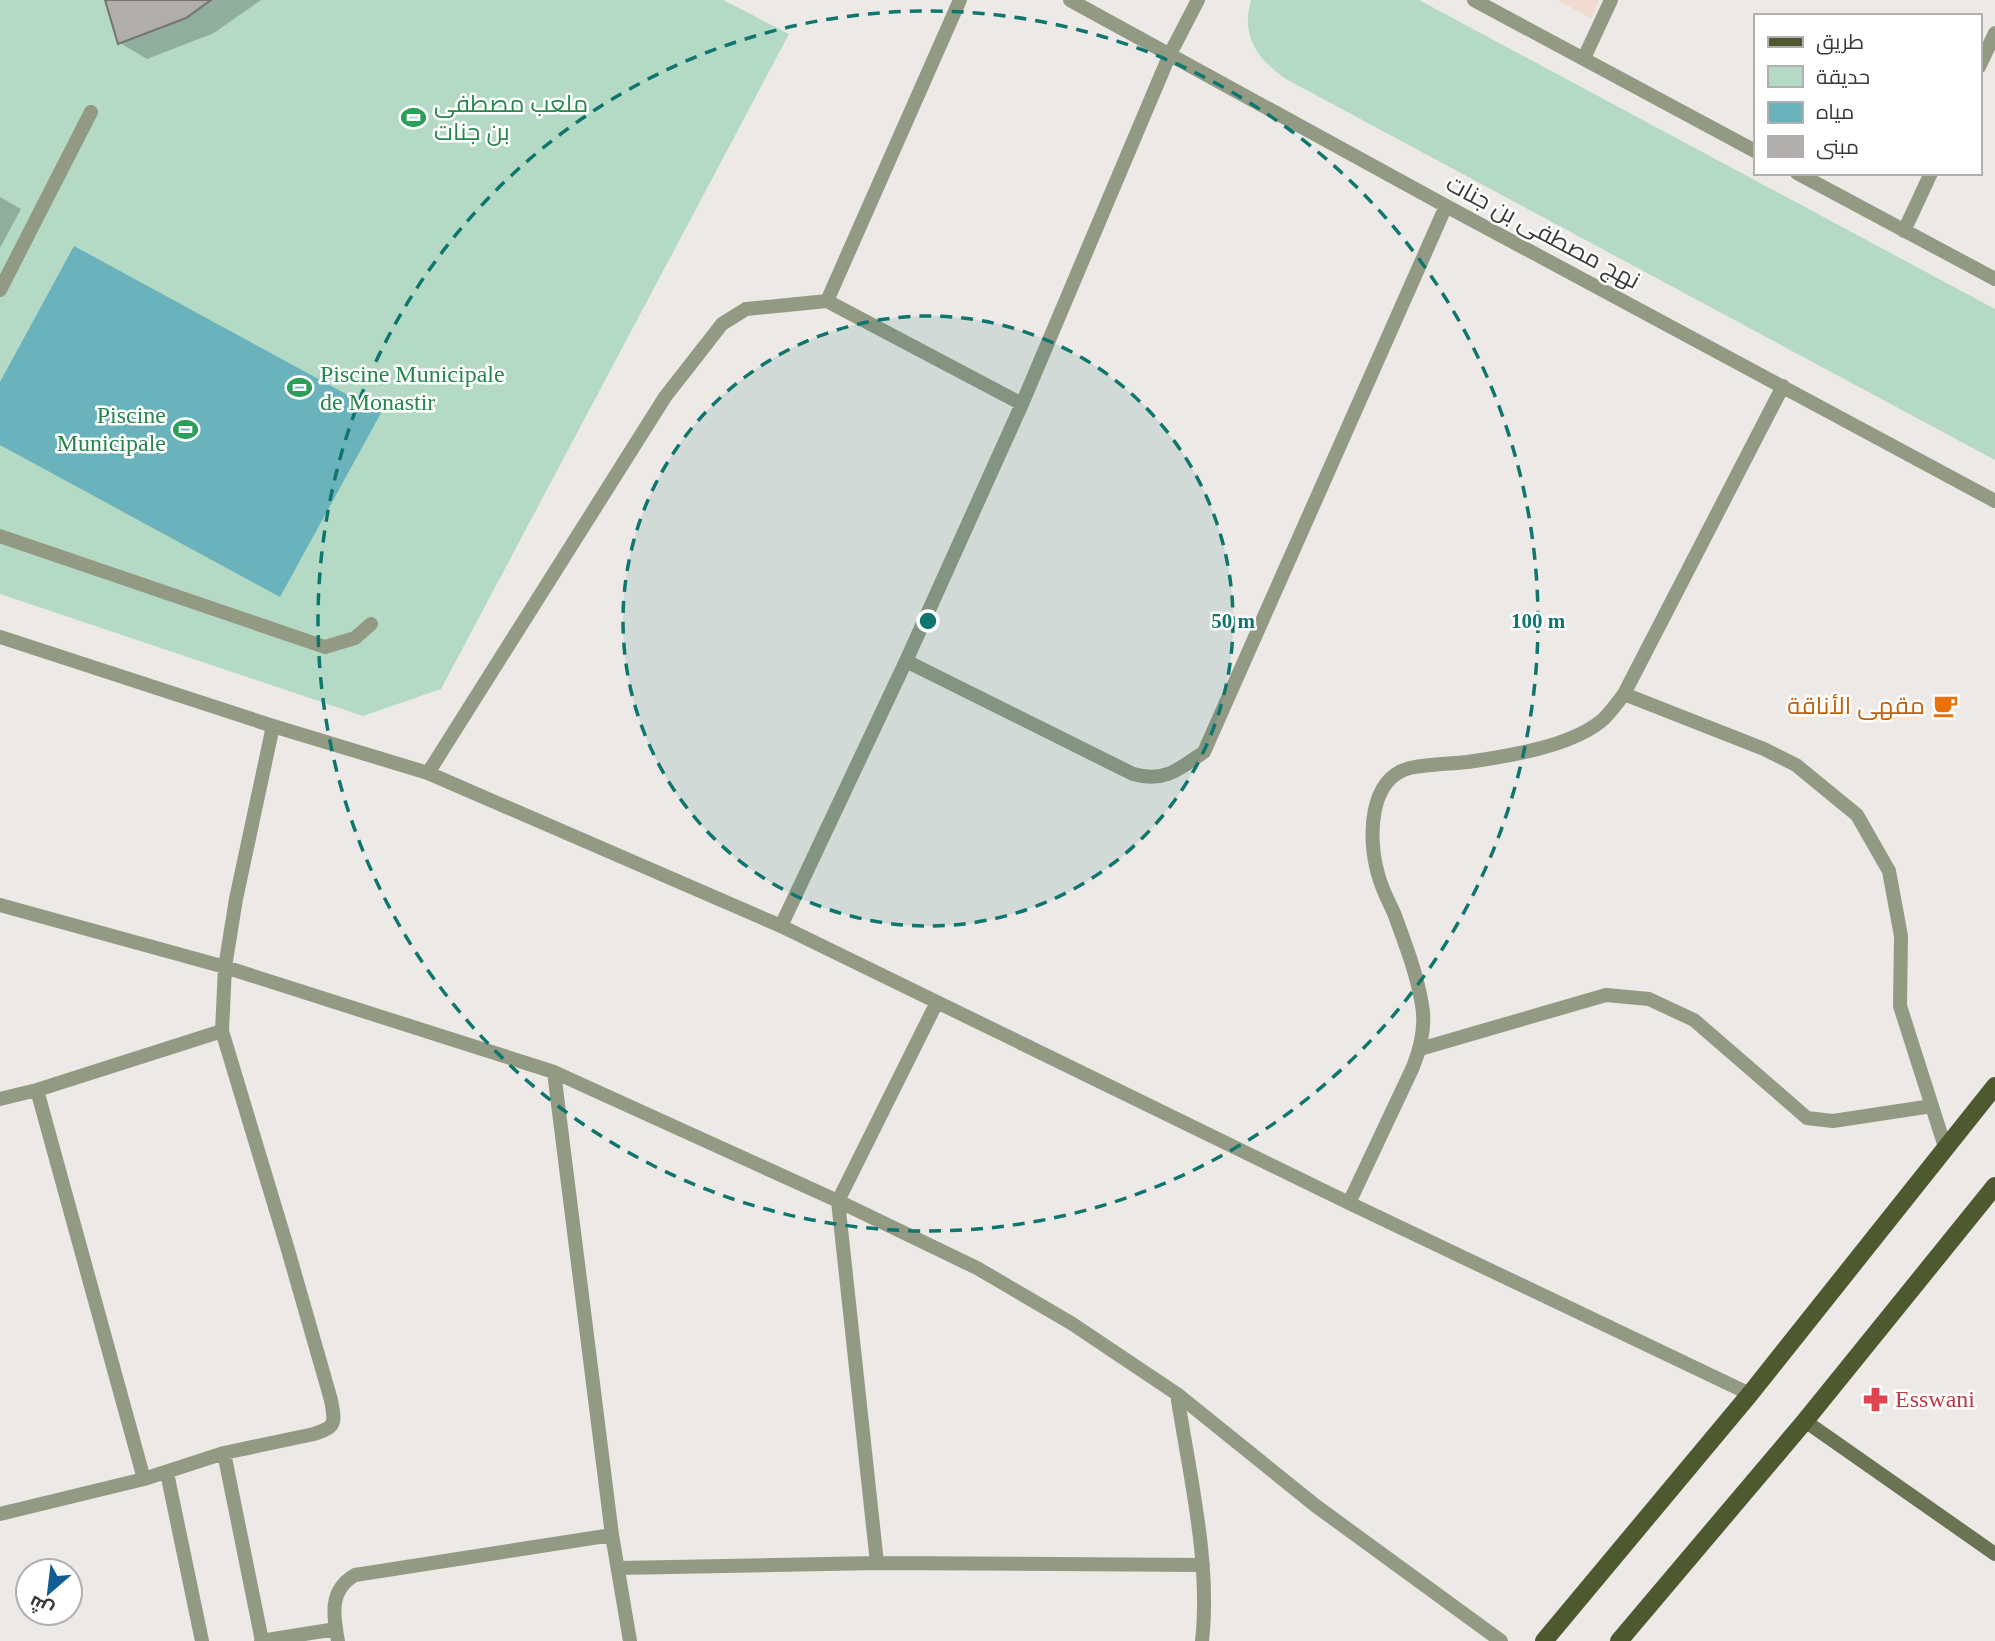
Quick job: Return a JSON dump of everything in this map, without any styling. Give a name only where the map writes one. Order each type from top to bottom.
[{"type":"main road","points":[[1544,1641],[1750,1394],[1995,1086]]},
{"type":"main road","points":[[1619,1641],[1805,1421],[1995,1186]]},
{"type":"street","points":[[827,301],[960,0]]},
{"type":"street","name":"نهج مصطفى بن جنات","points":[[1070,0],[1995,501]]},
{"type":"street","points":[[781,926],[1022,404],[1170,54],[1198,0]]},
{"type":"street","points":[[1474,0],[1754,150]]},
{"type":"street","points":[[1584,58],[1611,0]]},
{"type":"street","points":[[1981,63],[1995,33]]},
{"type":"street","points":[[0,289],[91,112]]},
{"type":"street","points":[[1801,175],[1995,279]]},
{"type":"street","points":[[1904,231],[1930,175]]},
{"type":"street","points":[[906,660],[1145,778],[1170,775],[1204,752],[1447,206]]},
{"type":"street","points":[[428,774],[665,397],[722,324],[746,309],[827,301],[1022,404]]},
{"type":"street","points":[[1349,1203],[1420,1049],[1424,1024],[1407,946],[1378,874],[1373,840],[1375,807],[1385,784],[1399,771],[1423,765],[1468,762],[1573,738],[1601,722],[1624,694],[1783,386]]},
{"type":"street","points":[[0,536],[325,647],[355,638],[371,624]]},
{"type":"street","points":[[0,637],[428,774],[781,926],[1349,1203],[1750,1394]]},
{"type":"street","points":[[1624,694],[1764,749],[1796,765],[1857,815],[1889,871],[1901,936],[1900,1006],[1945,1147]]},
{"type":"street","points":[[0,1514],[167,1473],[224,1453],[328,1430],[335,1419],[288,1250],[222,1031],[225,967],[236,899],[273,726]]},
{"type":"street","points":[[0,905],[225,967],[554,1072],[838,1201],[977,1268],[1071,1323],[1177,1394],[1316,1506],[1501,1641]]},
{"type":"street","points":[[1420,1049],[1606,995],[1649,999],[1694,1020],[1807,1118],[1833,1121],[1932,1107]]},
{"type":"street","points":[[877,1563],[838,1201],[937,1002]]},
{"type":"street","points":[[0,1099],[37,1090],[222,1031]]},
{"type":"street","points":[[554,1072],[612,1535],[630,1641]]},
{"type":"street","points":[[37,1090],[144,1479]]},
{"type":"street","points":[[1177,1394],[1203,1564],[1206,1607],[1202,1641]]},
{"type":"street","points":[[1805,1421],[1995,1553]]},
{"type":"street","points":[[224,1453],[262,1641],[337,1635],[335,1613],[338,1589],[355,1575],[612,1535]]},
{"type":"street","points":[[167,1473],[202,1641]]},
{"type":"street","points":[[618,1568],[877,1563],[1203,1564]]},
{"type":"shaded area","points":[[1557,0],[1599,0],[1591,18]]},
{"type":"green space","name":"Piscine Municipale de Monastir","points":[[0,0],[723,0],[789,34],[441,689],[363,716],[0,594]]},
{"type":"green space","points":[[1251,0],[1419,0],[1995,309],[1995,460],[1284,78],[1266,62],[1253,45],[1248,24]]},
{"type":"water","name":"Piscine Municipale","points":[[74,246],[381,413],[280,597],[0,445],[0,382]]},
{"type":"building","points":[[105,0],[211,0],[186,18],[118,44]]},
{"type":"place","name":"ملعب مصطفى بن جنات","points":[[414,118]]},
{"type":"place","name":"Piscine Municipale de Monastir","points":[[300,388]]},
{"type":"place","name":"Piscine Municipale","points":[[186,429]]},
{"type":"place","name":"مقهى الأناقة","points":[[1945,706]]},
{"type":"place","name":"Esswani","points":[[1875,1399]]}]
